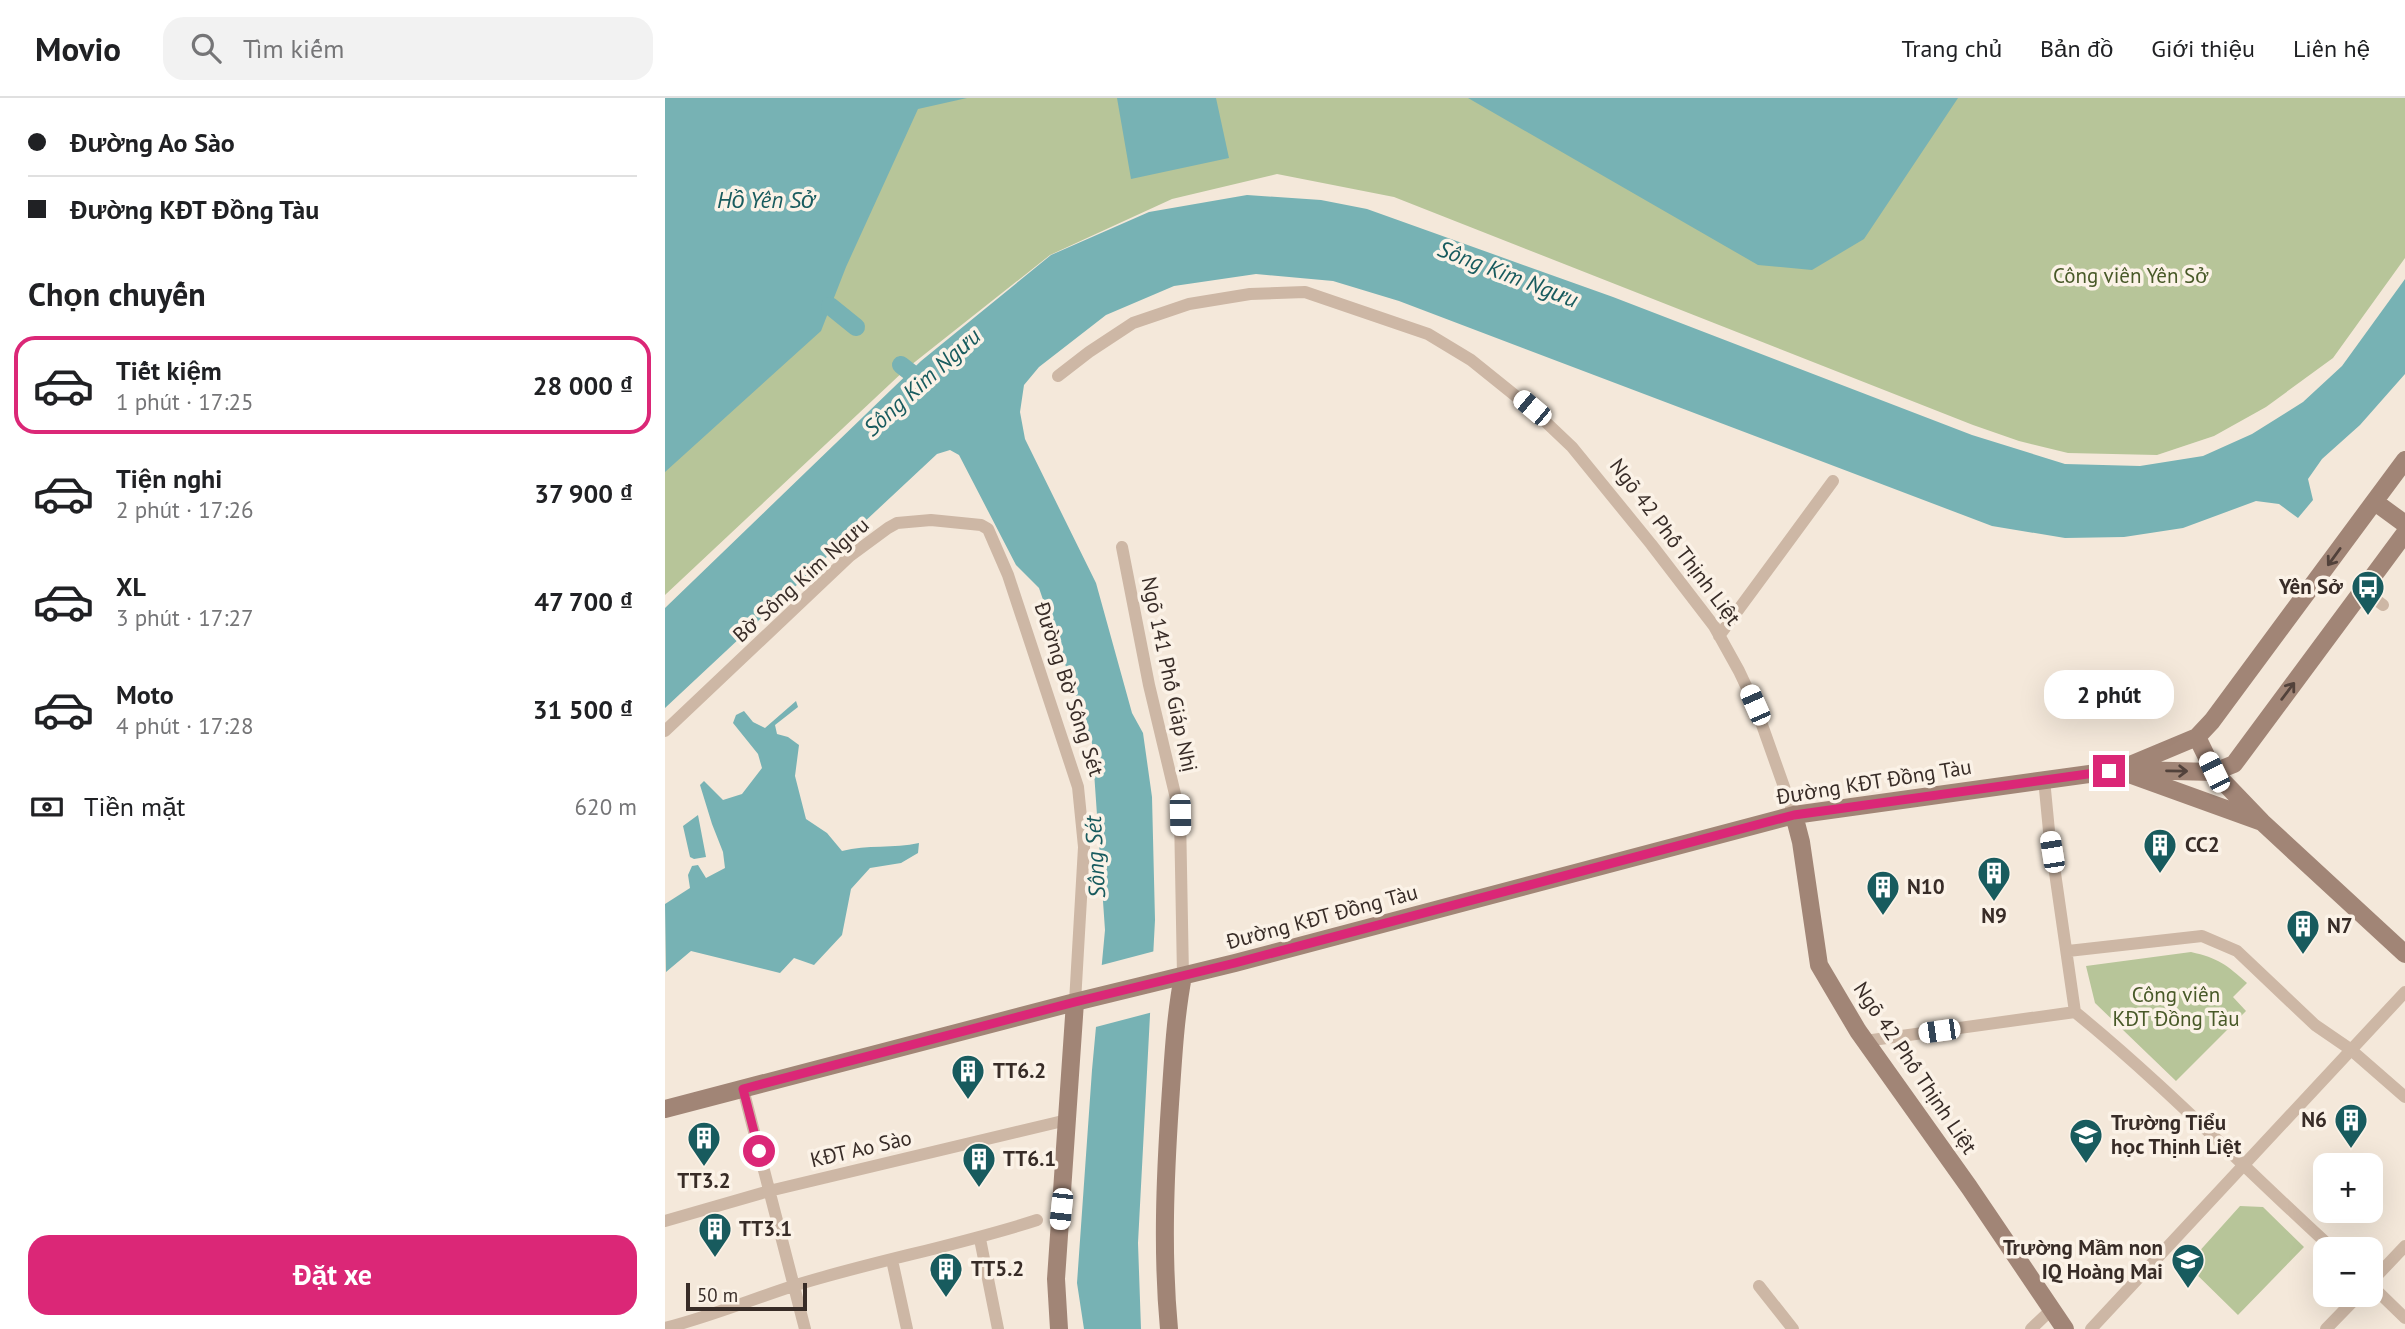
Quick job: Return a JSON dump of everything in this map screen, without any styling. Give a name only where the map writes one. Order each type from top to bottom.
[{"type":"main road","points":[[2118,770],[2197,737],[2220,711],[2405,460]]},
{"type":"main road","points":[[2375,502],[2405,524]]},
{"type":"main road","points":[[2118,770],[2214,772],[2234,764],[2405,533]]},
{"type":"main road","points":[[2197,737],[2234,764]]},
{"type":"main road","points":[[2197,737],[2214,772],[2262,822]]},
{"type":"main road","points":[[2234,764],[2234,779],[2245,800],[2262,822]]},
{"type":"main road","name":"Đường KĐT Đồng Tàu","points":[[1080,1000],[1183,976],[1794,815],[2118,770],[2262,822],[2405,954]]},
{"type":"main road","name":"Ngõ 42 Phố Thịnh Liệt","points":[[1794,815],[1801,842],[1819,965],[1865,1041],[1969,1187],[2065,1329]]},
{"type":"main road","points":[[1169,1329],[1164,1188],[1176,1012],[1183,976]]},
{"type":"main road","points":[[665,1109],[1080,1000]]},
{"type":"main road","name":"Đường Bờ Sông Sét","points":[[1059,1329],[1056,1279],[1067,1120],[1080,1000]]},
{"type":"street","name":"Ngõ 42 Phố Thịnh Liệt","points":[[1058,376],[1133,323],[1189,304],[1250,294],[1305,292],[1428,334],[1495,377],[1532,408],[1572,447],[1651,544],[1719,636],[1739,671],[1755,705],[1794,815]]},
{"type":"street","points":[[1719,636],[1833,481]]},
{"type":"street","name":"Bờ Sông Kim Ngưu","points":[[665,731],[850,556],[888,528],[897,523],[931,520],[981,525],[988,529]]},
{"type":"street","name":"Đường Bờ Sông Sét","points":[[988,529],[1008,575],[1078,787],[1084,847],[1080,1000]]},
{"type":"street","name":"Ngõ 141 Phố Giáp Nhị","points":[[1122,548],[1149,685],[1180,815],[1183,976]]},
{"type":"street","points":[[2364,590],[2383,605]]},
{"type":"street","points":[[2044,779],[2075,1012],[2134,1060],[2320,1237]]},
{"type":"street","points":[[2068,951],[2202,936],[2237,951],[2315,1025],[2350,1049],[2405,1097]]},
{"type":"street","points":[[2091,1329],[2405,992]]},
{"type":"street","points":[[1865,1041],[2075,1012]]},
{"type":"street","points":[[743,1089],[805,1329]]},
{"type":"street","name":"KĐT Ao Sào","points":[[665,1221],[769,1191],[1067,1120]]},
{"type":"street","points":[[665,1328],[700,1324],[794,1286],[980,1239],[1037,1220]]},
{"type":"street","points":[[980,1239],[998,1329]]},
{"type":"street","points":[[2383,1271],[2405,1246]]},
{"type":"street","points":[[892,1260],[908,1329]]},
{"type":"street","points":[[1759,1286],[1793,1329]]},
{"type":"street","points":[[2383,1296],[2405,1318]]},
{"type":"street","points":[[2326,1329],[2347,1307]]},
{"type":"street","points":[[2031,1329],[2051,1310]]},
{"type":"green space","name":"Công viên Yên Sở","points":[[665,98],[2405,98],[2405,258],[2333,358],[2266,407],[2214,436],[2157,455],[2068,453],[2019,441],[1973,425],[1394,197],[1277,174],[1172,199],[1050,255],[906,369],[665,595]]},
{"type":"green space","name":"Công viên KĐT Đồng Tàu","points":[[2191,952],[2222,963],[2247,983],[2233,997],[2246,1011],[2176,1081],[2095,1003],[2086,966]]},
{"type":"green space","points":[[2240,1206],[2263,1207],[2304,1247],[2238,1315],[2187,1265]]},
{"type":"water","name":"Hồ Yên Sở","points":[[665,98],[967,98],[918,109],[846,267],[821,331],[665,472]]},
{"type":"water","points":[[1117,98],[1216,98],[1229,158],[1131,179]]},
{"type":"water","points":[[1468,98],[1958,98],[1864,239],[1812,270],[1758,265]]},
{"type":"water","name":"Sông Kim Ngưu","points":[[1247,195],[1321,200],[1367,209],[1613,297],[1972,435],[2065,464],[2140,466],[2203,456],[2252,434],[2303,402],[2342,366],[2405,279],[2405,374],[2360,425],[2322,459],[2308,479],[2313,500],[2298,518],[2279,504],[2256,501],[2183,528],[2124,537],[2065,538],[1992,526],[1399,301],[1333,281],[1256,274],[1174,286],[1106,315],[1039,367],[1024,385],[1020,412],[1025,439],[1096,583],[1132,713],[1143,733],[1152,797],[1155,920],[1138,1243],[1141,1329],[1084,1329],[1077,1283],[1105,930],[1092,743],[1039,588],[1016,565],[959,455],[950,450],[937,454],[665,708],[665,608],[921,361],[1051,255],[1149,212]]},
{"type":"water","points":[[796,701],[798,707],[775,725],[777,734],[788,737],[799,745],[795,776],[806,819],[827,833],[842,851],[919,843],[918,853],[901,863],[870,868],[851,889],[842,935],[814,965],[794,958],[780,973],[691,951],[666,972],[665,904],[690,888],[688,875],[692,866],[698,865],[706,878],[725,868],[723,852],[700,785],[704,781],[723,800],[742,794],[762,768],[758,754],[733,723],[736,715],[744,711],[753,722],[765,728]]},
{"type":"water","points":[[698,815],[706,857],[694,859],[690,857],[683,826]]},
{"type":"pier","points":[[1155,951],[1153,1012],[1092,1028],[1098,966]]},
{"type":"waterway","points":[[830,306],[856,327]]},
{"type":"waterway","name":"Sông Kim Ngưu","points":[[901,365],[928,386]]},
{"type":"place","name":"Yên Sở","points":[[2368,617]]},
{"type":"place","name":"CC2","points":[[2160,875]]},
{"type":"place","name":"N9","points":[[1994,903]]},
{"type":"place","name":"N10","points":[[1883,917]]},
{"type":"place","name":"N7","points":[[2303,956]]},
{"type":"place","name":"TT6.2","points":[[968,1101]]},
{"type":"place","name":"N6","points":[[2351,1150]]},
{"type":"place","name":"Trường Tiểu học Thịnh Liệt","points":[[2086,1165]]},
{"type":"place","name":"TT3.2","points":[[704,1168]]},
{"type":"place","name":"TT6.1","points":[[979,1189]]},
{"type":"place","name":"TT3.1","points":[[715,1259]]},
{"type":"place","name":"Trường Mầm non IQ Hoàng Mai","points":[[2188,1290]]},
{"type":"place","name":"TT5.2","points":[[946,1299]]},
{"type":"route","points":[[759,1151],[743,1089],[1235,963],[1794,815],[2109,771]]},
{"type":"water label","name":"Sông Sét","points":[[1095,857]]}]
